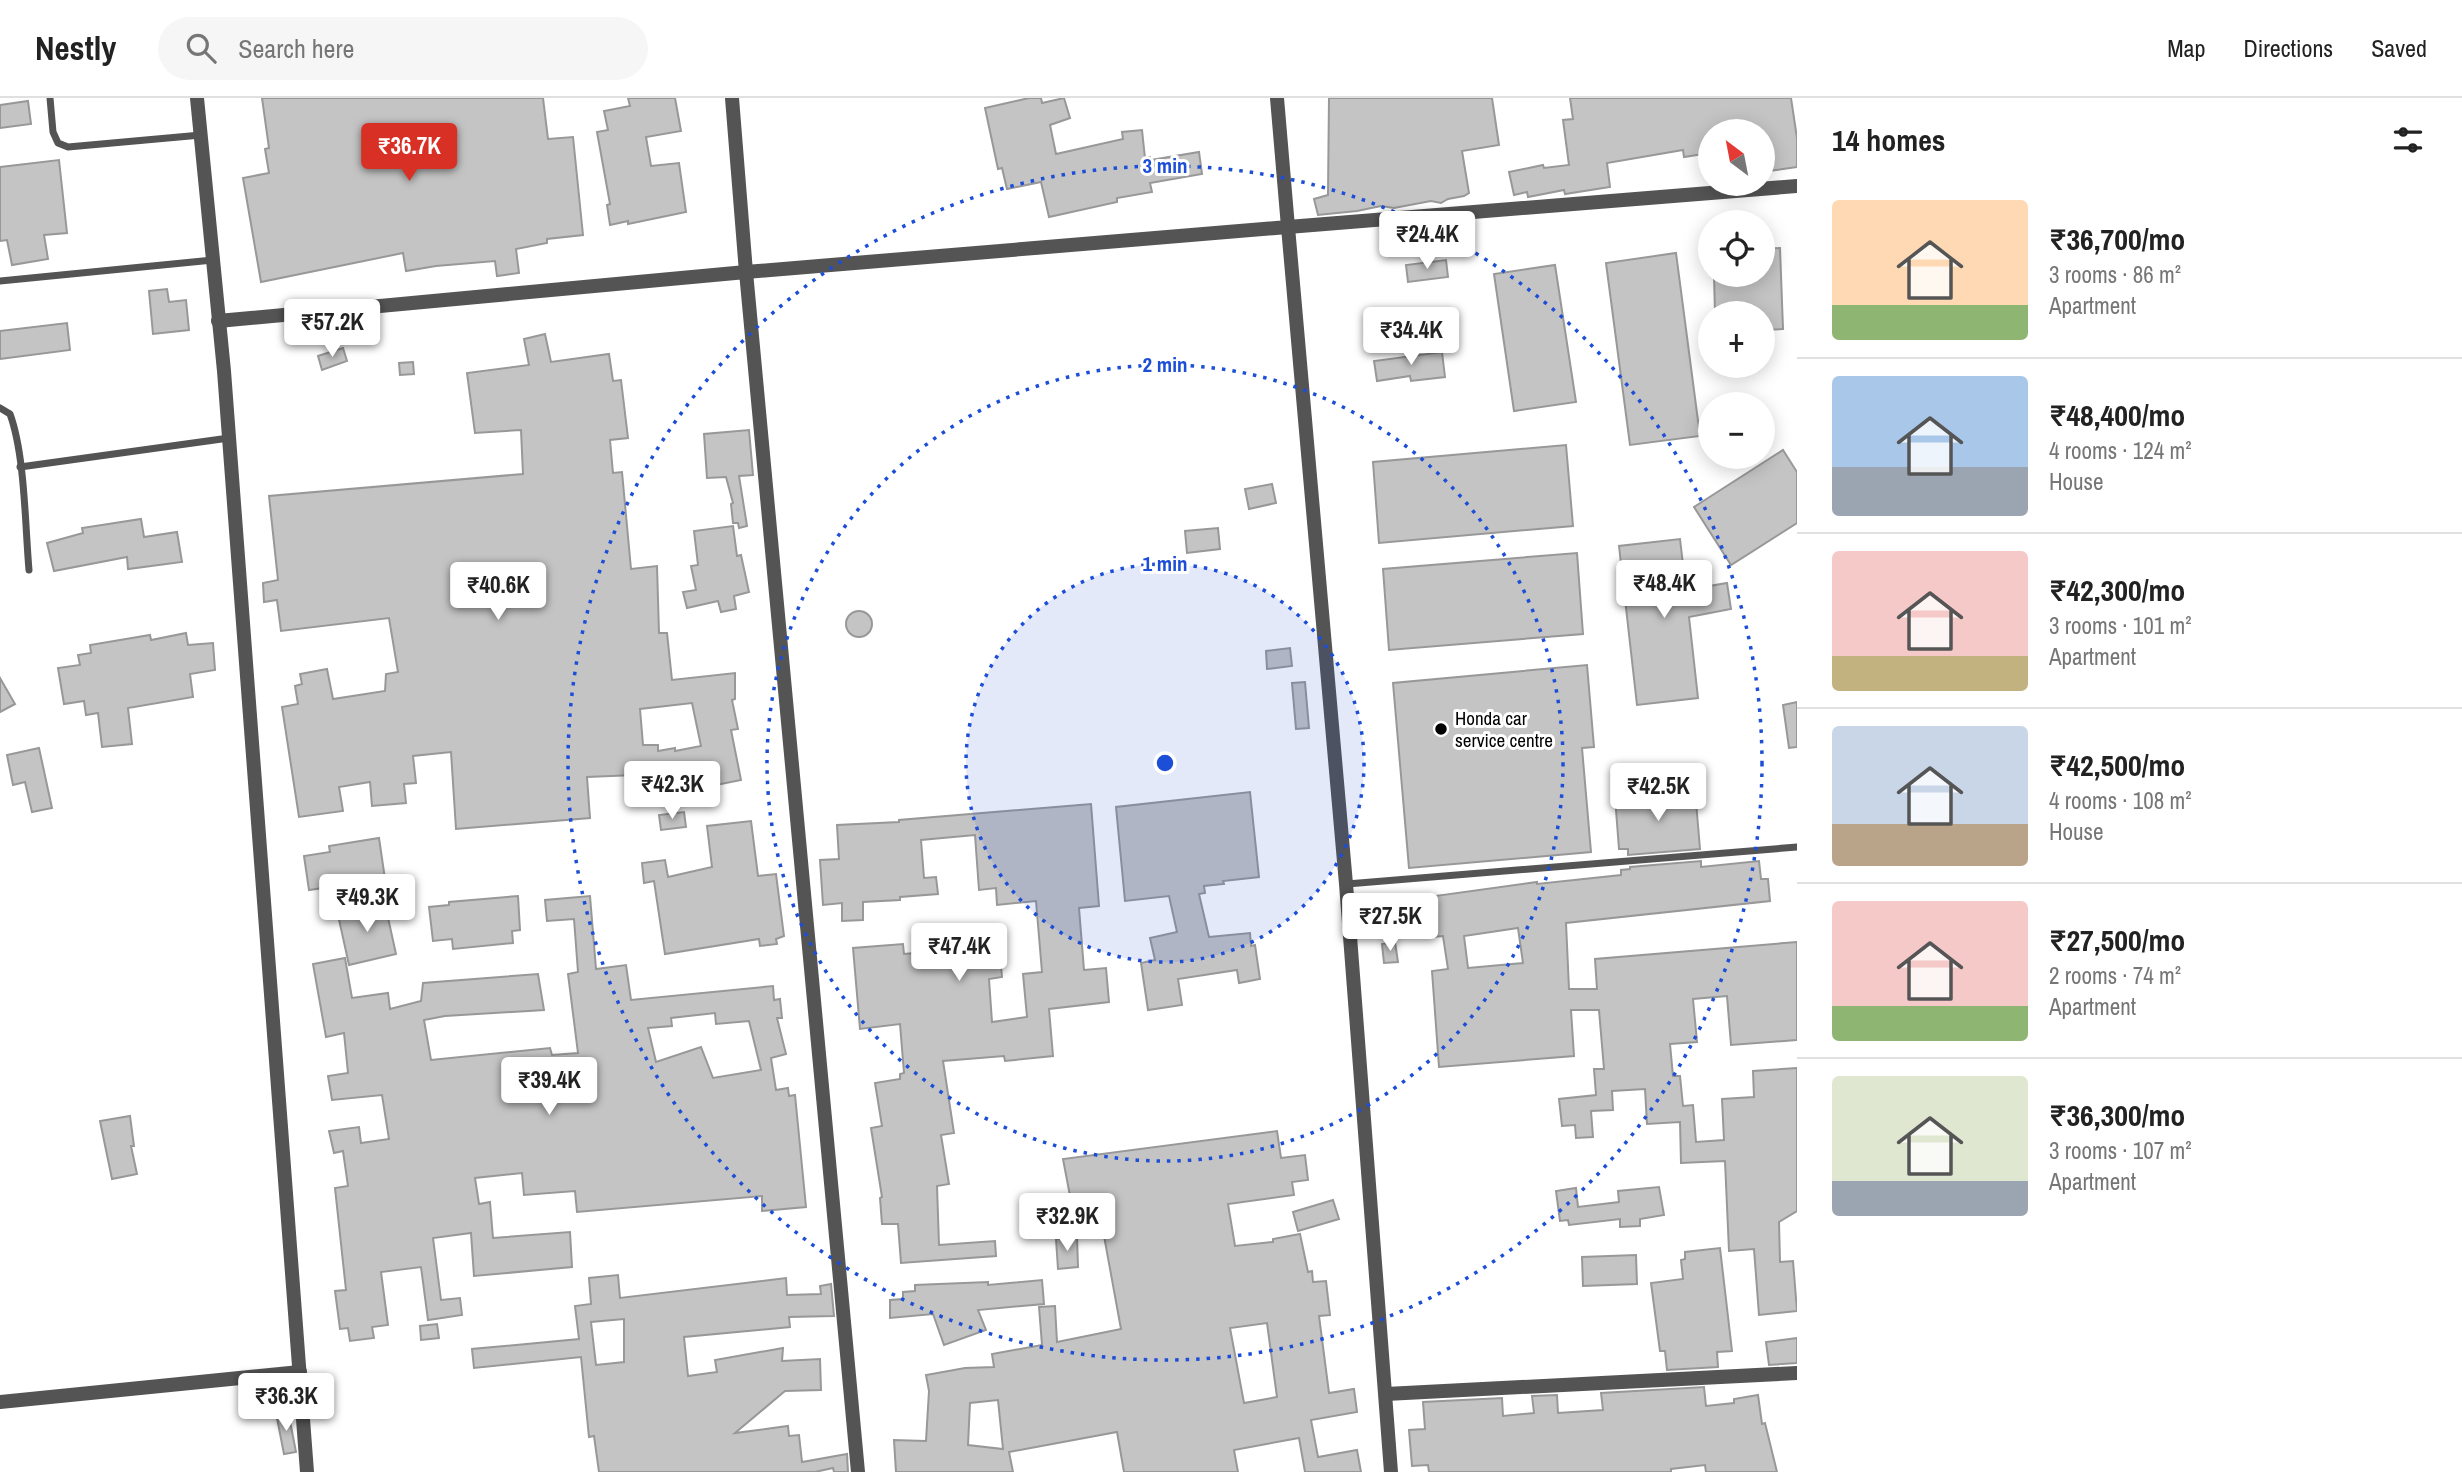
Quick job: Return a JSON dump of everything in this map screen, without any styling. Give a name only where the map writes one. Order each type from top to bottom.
[{"type":"street","points":[[197,98],[229,438],[307,1472]]},
{"type":"street","points":[[732,98],[858,1472]]},
{"type":"street","points":[[1277,98],[1346,884],[1391,1472]]},
{"type":"street","points":[[218,321],[746,272],[1797,186]]},
{"type":"street","points":[[0,1402],[300,1372]]},
{"type":"street","points":[[1386,1394],[1797,1373]]},
{"type":"lane","points":[[50,98],[53,132],[58,143],[68,147],[201,135]]},
{"type":"lane","points":[[0,281],[214,260]]},
{"type":"lane","points":[[0,408],[10,414],[14,423],[29,570]]},
{"type":"lane","points":[[20,467],[229,438]]},
{"type":"lane","points":[[1346,884],[1797,847]]},
{"type":"building","points":[[262,98],[543,98],[548,139],[573,137],[583,235],[547,239],[547,243],[516,249],[519,273],[497,276],[495,261],[406,271],[403,253],[261,282],[243,178],[269,173],[265,149],[269,148]]},
{"type":"building","points":[[628,98],[675,98],[681,131],[646,137],[651,166],[679,163],[686,212],[610,225],[607,205],[610,204],[597,132],[608,130],[604,111],[630,106]]},
{"type":"building","points":[[1029,98],[1041,98],[1042,103],[1064,98],[1070,118],[1050,125],[1056,154],[1123,139],[1122,132],[1142,130],[1145,158],[1150,157],[1151,160],[1199,152],[1202,174],[1150,183],[1152,192],[1117,198],[1117,202],[1049,217],[1041,182],[1007,189],[1002,168],[998,169],[985,108]]},
{"type":"building","points":[[1329,98],[1492,98],[1499,145],[1462,151],[1469,193],[1464,196],[1441,203],[1431,201],[1394,208],[1381,206],[1318,215],[1314,199],[1328,195]]},
{"type":"building","points":[[1570,98],[1791,98],[1797,138],[1797,167],[1775,170],[1775,119],[1698,119],[1698,155],[1684,157],[1683,150],[1607,163],[1610,187],[1565,194],[1564,190],[1528,197],[1527,192],[1514,195],[1509,172],[1543,165],[1544,168],[1569,165],[1563,120],[1573,119]]},
{"type":"building","points":[[28,101],[31,124],[0,128],[0,105]]},
{"type":"building","points":[[59,160],[67,233],[44,235],[48,259],[12,265],[7,240],[0,241],[0,167]]},
{"type":"building","points":[[1775,248],[1780,248],[1783,329],[1775,329],[1775,301],[1715,301],[1714,287],[1775,287]]},
{"type":"building","points":[[1676,253],[1698,436],[1630,445],[1606,263]]},
{"type":"building","points":[[1446,260],[1448,277],[1408,282],[1406,265]]},
{"type":"building","points":[[1555,265],[1576,402],[1514,411],[1494,274]]},
{"type":"building","points":[[167,289],[169,302],[186,300],[189,330],[153,334],[149,291]]},
{"type":"building","points":[[67,323],[70,350],[0,359],[0,331]]},
{"type":"building","points":[[545,334],[551,362],[609,354],[613,381],[621,380],[628,438],[610,440],[613,473],[622,472],[631,569],[657,566],[659,633],[667,633],[672,680],[735,673],[735,699],[732,700],[738,729],[731,730],[741,780],[701,788],[703,798],[689,800],[684,773],[587,777],[590,818],[456,829],[451,752],[413,756],[416,783],[404,784],[406,803],[372,806],[370,782],[339,787],[343,811],[299,817],[282,707],[298,704],[295,686],[302,684],[300,674],[327,669],[333,699],[385,691],[386,674],[398,672],[389,618],[281,631],[277,600],[264,602],[263,583],[278,580],[269,496],[523,474],[521,430],[475,433],[467,373],[529,365],[524,339]],"holes":[[[692,703],[701,746],[658,751],[658,745],[643,745],[640,709]]]},
{"type":"building","points":[[343,348],[347,361],[322,370],[318,356]]},
{"type":"building","points":[[1442,352],[1445,377],[1411,381],[1410,376],[1377,381],[1374,361]]},
{"type":"building","points":[[413,362],[414,374],[400,375],[399,363]]},
{"type":"building","points":[[749,430],[753,475],[739,476],[747,526],[739,528],[738,523],[733,523],[733,503],[726,477],[707,478],[704,434]]},
{"type":"building","points":[[1566,445],[1573,526],[1379,543],[1373,462]]},
{"type":"building","points":[[1783,450],[1797,472],[1797,523],[1731,565],[1694,507],[1753,469],[1775,469],[1775,455]]},
{"type":"building","points":[[1272,484],[1276,503],[1249,509],[1245,489]]},
{"type":"building","points":[[141,519],[144,537],[177,532],[182,562],[128,569],[127,557],[54,571],[47,543],[83,533],[82,528]]},
{"type":"building","points":[[733,526],[737,556],[741,555],[749,592],[734,596],[736,609],[721,612],[718,601],[687,608],[683,592],[696,590],[691,566],[698,565],[694,531]]},
{"type":"building","points":[[1218,528],[1220,549],[1187,553],[1185,531]]},
{"type":"building","points":[[1680,539],[1686,590],[1727,583],[1731,609],[1689,617],[1698,698],[1637,705],[1619,546]]},
{"type":"building","points":[[1577,553],[1583,634],[1389,650],[1383,569]]},
{"type":"building","points":[[859,611],[868,615],[872,624],[868,633],[859,637],[850,633],[846,624],[850,615]]},
{"type":"building","points":[[186,633],[188,645],[213,643],[215,670],[190,674],[193,697],[128,708],[132,744],[102,747],[98,713],[86,715],[84,701],[64,704],[58,668],[80,665],[78,655],[91,653],[90,645],[150,635],[151,640]]},
{"type":"building","points":[[1290,648],[1292,666],[1267,669],[1266,651]]},
{"type":"building","points":[[1587,665],[1594,747],[1582,748],[1591,852],[1409,868],[1393,683]]},
{"type":"building","points":[[0,678],[15,704],[0,712]]},
{"type":"building","points":[[1305,682],[1309,728],[1296,729],[1292,683]]},
{"type":"building","points":[[1797,702],[1797,747],[1789,748],[1783,705]]},
{"type":"building","points":[[39,748],[52,808],[32,812],[25,782],[13,785],[7,755]]},
{"type":"building","points":[[1695,790],[1700,849],[1628,855],[1628,849],[1619,849],[1615,797]]},
{"type":"building","points":[[1250,792],[1259,877],[1204,886],[1205,893],[1199,894],[1209,937],[1250,933],[1251,946],[1255,945],[1260,979],[1239,983],[1237,970],[1178,979],[1182,1005],[1148,1010],[1141,963],[1155,960],[1150,938],[1177,932],[1169,896],[1125,901],[1116,807]]},
{"type":"building","points":[[1091,804],[1099,906],[1079,908],[1084,970],[1106,968],[1109,1002],[1049,1009],[1053,1056],[1005,1061],[1004,1056],[943,1061],[954,1133],[941,1135],[949,1184],[937,1186],[939,1245],[995,1241],[996,1256],[901,1263],[898,1224],[882,1224],[882,1197],[871,1128],[882,1126],[875,1083],[900,1079],[900,1074],[904,1073],[900,1024],[860,1029],[853,948],[903,944],[904,954],[999,945],[1002,977],[989,979],[992,1022],[1027,1017],[1023,974],[1042,972],[1036,901],[997,905],[996,888],[979,890],[975,835],[921,840],[924,878],[936,877],[938,894],[863,902],[863,920],[842,921],[842,903],[823,905],[820,860],[839,859],[837,825],[899,822]]},
{"type":"building","points":[[684,812],[686,827],[661,830],[659,815]]},
{"type":"building","points":[[751,821],[758,876],[776,874],[784,936],[776,939],[777,944],[760,946],[759,939],[665,954],[654,881],[644,883],[642,863],[665,860],[668,877],[712,867],[707,826]]},
{"type":"building","points":[[379,838],[385,879],[309,890],[304,856],[330,852],[329,846]]},
{"type":"building","points":[[1701,861],[1701,867],[1759,861],[1761,879],[1768,879],[1770,901],[1566,923],[1569,989],[1597,989],[1595,959],[1797,942],[1797,1040],[1731,1045],[1727,996],[1693,999],[1697,1042],[1670,1044],[1673,1076],[1680,1076],[1683,1106],[1693,1105],[1696,1142],[1724,1140],[1722,1099],[1754,1097],[1753,1071],[1797,1068],[1797,1211],[1779,1222],[1780,1262],[1793,1261],[1797,1311],[1759,1315],[1754,1249],[1729,1251],[1725,1161],[1681,1163],[1680,1122],[1647,1124],[1645,1089],[1612,1091],[1613,1110],[1591,1111],[1593,1137],[1576,1138],[1575,1125],[1562,1126],[1559,1099],[1596,1095],[1594,1069],[1604,1069],[1599,1010],[1571,1010],[1574,1056],[1439,1067],[1432,971],[1448,969],[1443,936],[1433,937],[1433,932],[1391,939],[1387,914],[1429,907],[1428,897],[1537,882],[1621,875],[1621,870]],"holes":[[[1518,928],[1523,963],[1468,968],[1464,936]]]},
{"type":"building","points":[[518,896],[520,930],[512,931],[513,943],[453,949],[452,939],[433,941],[429,907],[449,905],[449,902]]},
{"type":"building","points":[[590,896],[596,969],[626,965],[631,1000],[773,986],[774,1000],[780,999],[782,1018],[777,1018],[786,1054],[771,1058],[776,1090],[788,1088],[789,1096],[795,1095],[806,1207],[762,1211],[762,1196],[577,1212],[575,1191],[524,1195],[522,1173],[475,1178],[479,1204],[490,1202],[493,1238],[570,1232],[572,1267],[474,1276],[471,1233],[433,1238],[441,1300],[460,1298],[462,1315],[428,1320],[421,1267],[381,1272],[388,1325],[372,1327],[374,1338],[350,1341],[348,1328],[340,1329],[335,1291],[346,1290],[335,1188],[348,1186],[343,1151],[334,1153],[329,1131],[359,1127],[361,1143],[389,1139],[382,1095],[332,1100],[328,1076],[348,1073],[344,1033],[326,1037],[313,964],[345,958],[352,998],[388,993],[390,1009],[421,1001],[423,983],[538,974],[544,1010],[445,1016],[424,1020],[431,1060],[550,1048],[552,1055],[578,1053],[568,974],[578,972],[574,919],[547,921],[545,900]],"holes":[[[715,1013],[716,1024],[749,1021],[761,1070],[713,1078],[701,1047],[656,1062],[648,1028],[672,1026],[671,1018]]]},
{"type":"building","points":[[385,904],[396,954],[349,965],[338,915]]},
{"type":"building","points":[[1395,942],[1398,962],[1384,963],[1382,944]]},
{"type":"building","points":[[130,1116],[134,1146],[131,1146],[137,1174],[112,1179],[100,1121]]},
{"type":"building","points":[[1277,1131],[1281,1158],[1305,1155],[1308,1180],[1292,1182],[1294,1195],[1228,1204],[1235,1246],[1273,1242],[1273,1239],[1300,1234],[1308,1272],[1312,1271],[1313,1282],[1326,1281],[1330,1315],[1319,1316],[1329,1393],[1354,1389],[1357,1412],[1311,1420],[1318,1457],[1357,1450],[1361,1472],[1305,1472],[1299,1438],[1234,1450],[1238,1472],[1124,1472],[1117,1432],[1009,1452],[1013,1472],[896,1472],[894,1440],[926,1441],[929,1391],[926,1375],[965,1368],[994,1367],[992,1354],[1042,1345],[1039,1307],[1055,1306],[1057,1342],[1121,1329],[1100,1214],[1091,1216],[1088,1198],[1071,1201],[1063,1159]],"holes":[[[1267,1323],[1277,1397],[1244,1403],[1230,1328]],[[998,1400],[1003,1449],[968,1445],[970,1403]]]},
{"type":"building","points":[[1659,1187],[1664,1215],[1640,1219],[1640,1226],[1620,1227],[1620,1219],[1569,1225],[1568,1220],[1560,1221],[1556,1191],[1576,1188],[1578,1207],[1619,1202],[1618,1191]]},
{"type":"building","points":[[1333,1200],[1339,1219],[1298,1231],[1293,1212]]},
{"type":"building","points":[[1077,1237],[1078,1267],[1058,1269],[1056,1239]]},
{"type":"building","points":[[1720,1248],[1732,1351],[1717,1352],[1718,1367],[1667,1370],[1665,1351],[1660,1351],[1651,1283],[1683,1279],[1681,1260],[1685,1259],[1685,1252]]},
{"type":"building","points":[[1636,1255],[1637,1284],[1583,1286],[1582,1257]]},
{"type":"building","points":[[618,1275],[620,1298],[786,1278],[787,1295],[821,1294],[820,1286],[831,1284],[834,1316],[789,1317],[790,1327],[684,1337],[688,1376],[717,1372],[715,1360],[783,1348],[782,1361],[820,1359],[821,1390],[785,1391],[735,1433],[788,1426],[789,1436],[799,1435],[802,1462],[847,1454],[848,1472],[834,1472],[833,1468],[815,1472],[599,1472],[594,1436],[589,1437],[581,1357],[474,1368],[472,1349],[579,1339],[575,1306],[591,1304],[589,1278]],"holes":[[[624,1319],[624,1362],[596,1365],[591,1322]]]},
{"type":"building","points":[[1042,1280],[1044,1304],[978,1310],[986,1330],[944,1345],[933,1314],[890,1318],[890,1300],[903,1299],[903,1292],[915,1291],[915,1285],[988,1282],[988,1285]]},
{"type":"building","points":[[437,1324],[439,1338],[421,1340],[420,1326]]},
{"type":"building","points":[[1797,1338],[1797,1363],[1769,1365],[1766,1342]]},
{"type":"building","points":[[1704,1387],[1706,1406],[1734,1403],[1734,1399],[1758,1395],[1762,1424],[1765,1423],[1777,1472],[1706,1472],[1705,1465],[1671,1469],[1671,1472],[1429,1472],[1428,1465],[1412,1466],[1409,1430],[1425,1429],[1423,1402],[1502,1398],[1503,1416],[1534,1413],[1532,1396],[1557,1395],[1558,1413],[1603,1410],[1601,1393]]},
{"type":"building","points":[[288,1411],[296,1452],[284,1454],[276,1413]]},
{"type":"place","name":"Honda car service centre","points":[[1441,729]]}]
